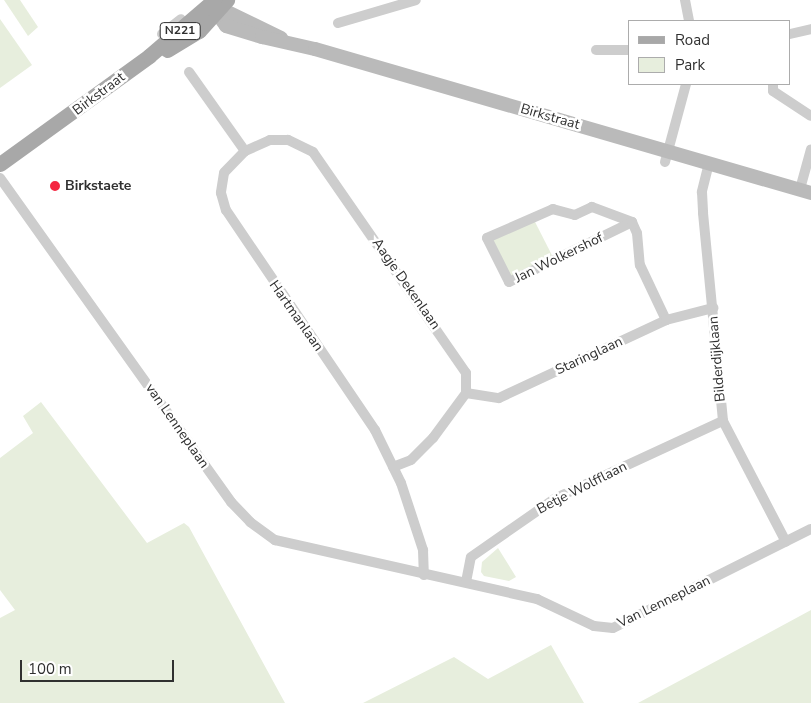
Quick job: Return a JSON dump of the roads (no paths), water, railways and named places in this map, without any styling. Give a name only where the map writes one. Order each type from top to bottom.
[{"type":"main road","name":"Birkstraat","points":[[0,164],[26,143],[48,131],[149,56],[185,41],[215,4],[288,42],[666,156],[709,162],[805,191]]},
{"type":"main road","name":"Birkstraat","points":[[0,177],[32,151],[48,131]]},
{"type":"street","points":[[338,24],[416,0]]},
{"type":"street","points":[[685,0],[689,20]]},
{"type":"street","points":[[162,34],[215,4]]},
{"type":"street","points":[[791,34],[811,29]]},
{"type":"street","points":[[596,50],[628,50]]},
{"type":"street","points":[[189,72],[245,151]]},
{"type":"street","points":[[666,156],[686,85]]},
{"type":"street","points":[[773,87],[811,116]]},
{"type":"street","name":"Aagje Dekenlaan","points":[[245,151],[270,140],[288,140],[312,152],[459,360],[466,373],[466,393]]},
{"type":"street","points":[[805,191],[811,149]]},
{"type":"street","name":"Hartmanlaan","points":[[245,151],[224,173],[221,193],[226,210],[375,430],[393,467],[423,550],[424,574]]},
{"type":"street","name":"Bilderdijklaan","points":[[709,162],[702,192],[723,421],[786,542]]},
{"type":"street","name":"van Lenneplaan","points":[[0,177],[231,502],[250,522],[275,540],[424,574]]},
{"type":"street","name":"Jan Wolkershof","points":[[592,207],[626,217],[632,222],[509,282],[487,238],[553,209],[575,215],[592,207]]},
{"type":"street","points":[[632,222],[637,233],[640,265],[666,320]]},
{"type":"street","name":"Staringlaan","points":[[466,393],[499,398],[666,320],[713,308]]},
{"type":"street","points":[[393,467],[411,460],[433,438],[466,393]]},
{"type":"street","name":"Betje Wolfflaan","points":[[466,582],[471,557],[556,498],[723,421]]},
{"type":"street","name":"Van Lenneplaan","points":[[424,574],[537,599],[594,626],[613,628],[811,529]]},
{"type":"place","name":"Birkstaete","points":[[55,186]]}]
